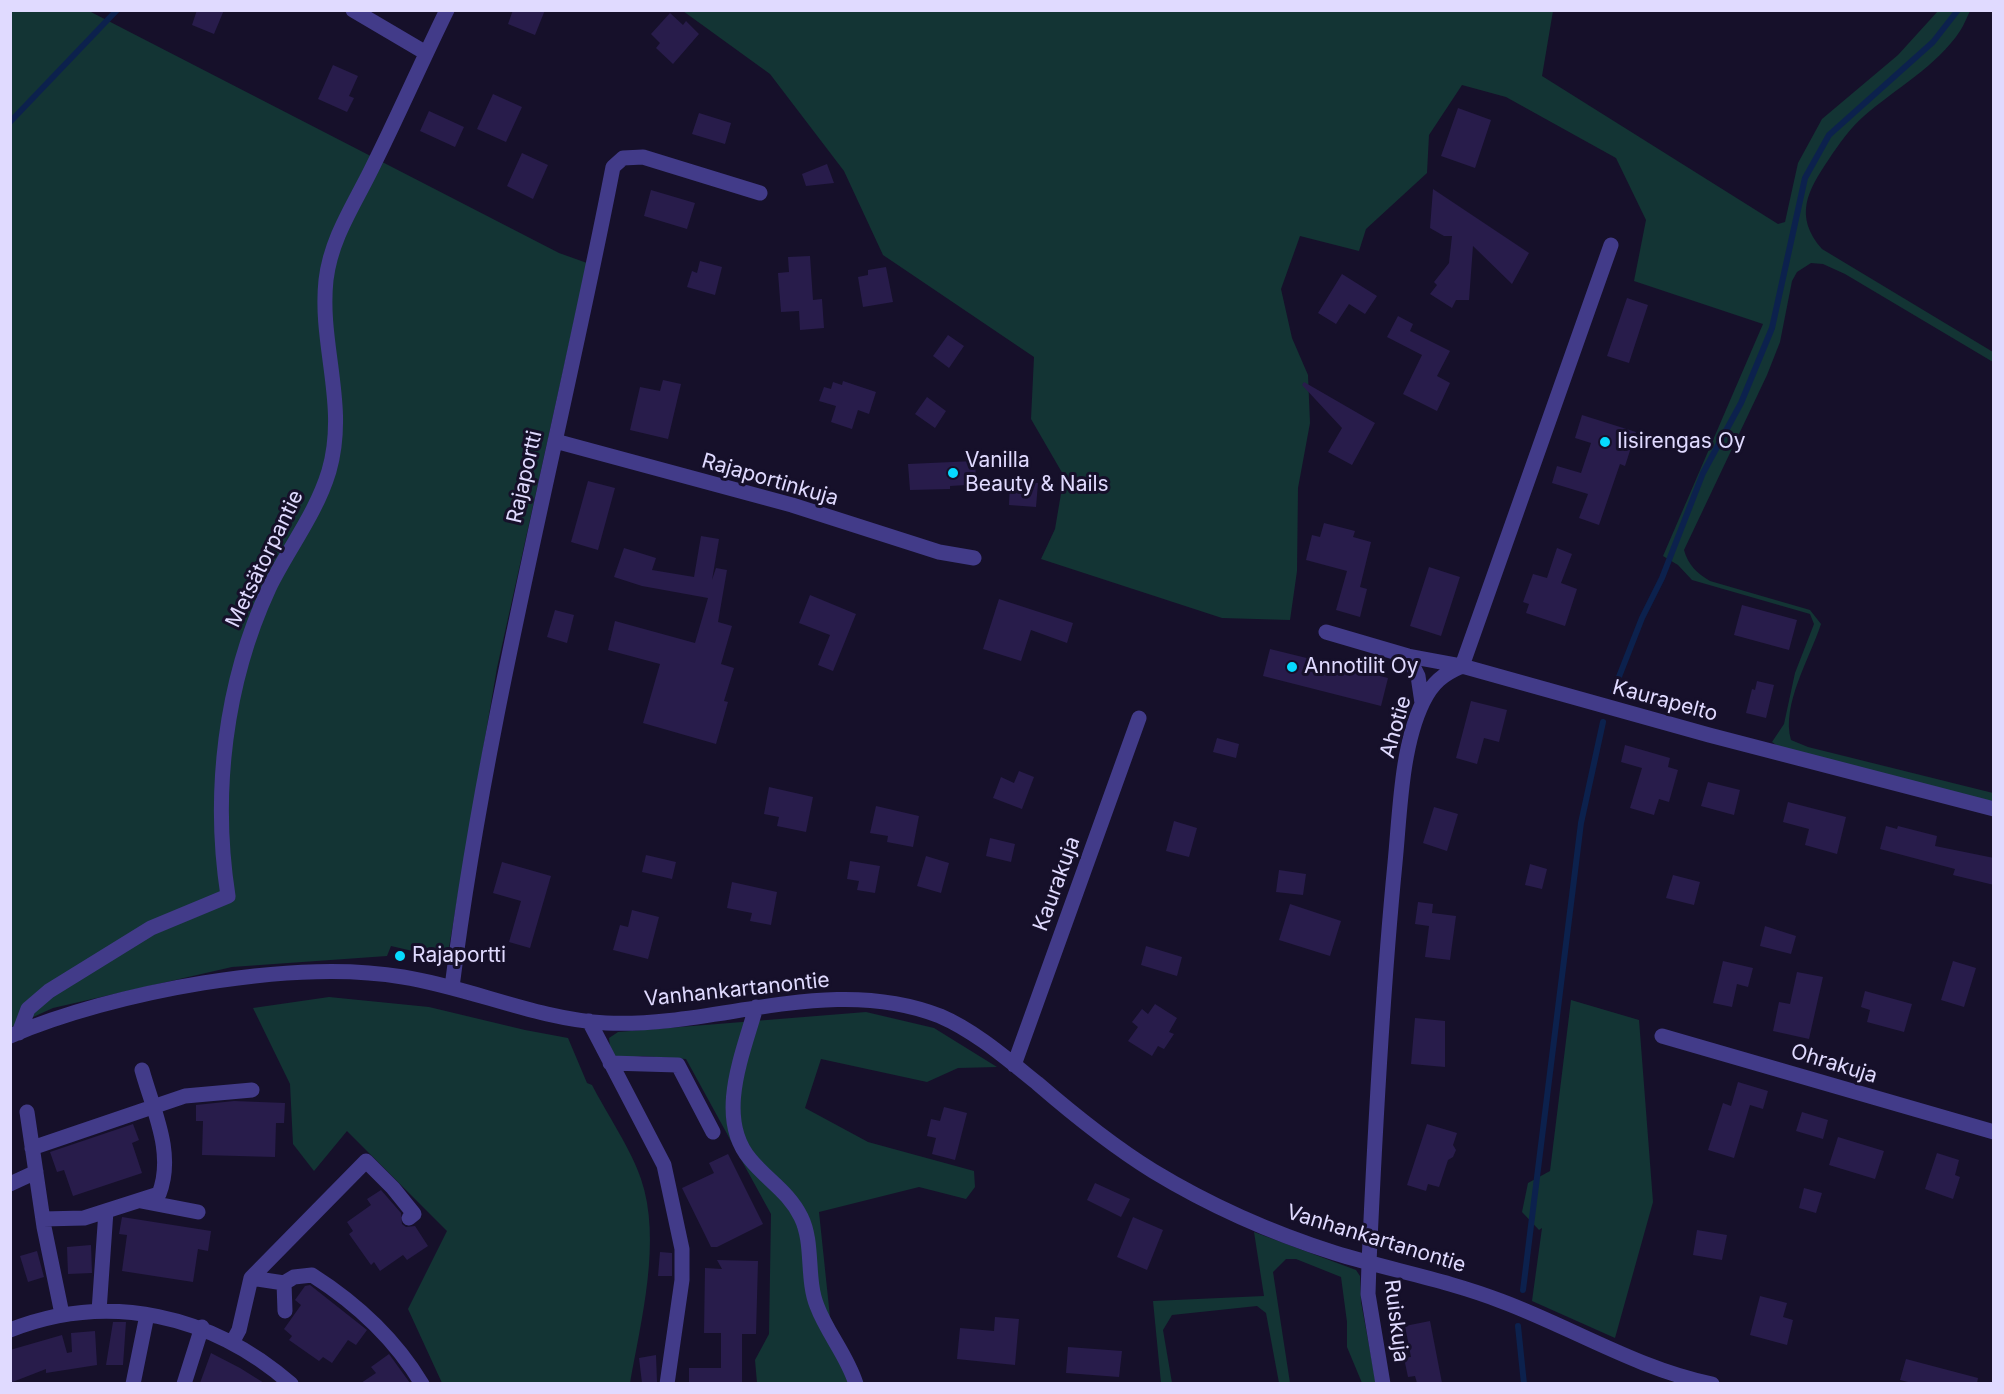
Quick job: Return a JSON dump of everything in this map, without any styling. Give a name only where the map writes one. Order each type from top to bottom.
[{"type":"street","points":[[353,10],[426,53]]},
{"type":"street","name":"Metsätorpantie","points":[[15,1034],[28,1009],[49,991],[151,928],[228,896],[221,851],[220,807],[235,687],[256,616],[319,498],[335,445],[335,383],[326,314],[330,258],[339,230],[372,169],[447,10]]},
{"type":"street","name":"Rajaportti","points":[[452,987],[501,687],[613,167],[623,158],[643,157],[760,193]]},
{"type":"street","points":[[1462,666],[1611,245]]},
{"type":"street","name":"Rajaportinkuja","points":[[555,441],[792,505],[939,552],[974,558]]},
{"type":"street","name":"Kaurapelto","points":[[1326,632],[1408,656],[1462,666],[1709,735],[1994,809]]},
{"type":"street","points":[[1408,656],[1418,676],[1422,703]]},
{"type":"street","name":"Ahotie","points":[[1369,1263],[1390,915],[1402,783],[1422,703],[1433,684],[1445,673],[1462,666]]},
{"type":"street","name":"Kaurakuja","points":[[1014,1065],[1139,718]]},
{"type":"street","name":"Vanhankartanontie","points":[[15,1034],[94,1008],[167,990],[238,978],[354,973],[395,975],[452,987],[522,1008],[610,1023],[666,1020],[756,1007],[835,1000],[864,1000],[909,1007],[942,1017],[969,1032],[1014,1065],[1097,1133],[1156,1173],[1212,1203],[1282,1234],[1369,1263],[1496,1299],[1636,1359],[1708,1383]]},
{"type":"street","points":[[756,1007],[735,1087],[733,1110],[735,1131],[749,1158],[793,1202],[803,1220],[816,1305],[842,1349],[856,1383]]},
{"type":"street","points":[[589,1021],[663,1165],[682,1249],[682,1280],[667,1383]]},
{"type":"street","name":"Ohrakuja","points":[[1662,1036],[1994,1132]]},
{"type":"street","points":[[610,1063],[678,1065],[713,1132]]},
{"type":"street","points":[[43,1219],[84,1218],[159,1194],[165,1178],[167,1159],[141,1070]]},
{"type":"street","points":[[32,1148],[185,1096],[252,1090]]},
{"type":"street","points":[[27,1112],[43,1219],[62,1314]]},
{"type":"street","points":[[233,1341],[239,1329],[251,1278],[366,1161],[393,1188],[414,1214],[409,1218]]},
{"type":"street","points":[[10,1184],[36,1172]]},
{"type":"street","points":[[138,1201],[198,1212]]},
{"type":"street","points":[[99,1311],[106,1211]]},
{"type":"street","name":"Ruiskuja","points":[[1369,1263],[1368,1294],[1383,1383]]},
{"type":"street","points":[[251,1278],[284,1283],[294,1277],[312,1275],[370,1319],[393,1343],[422,1383]]},
{"type":"street","points":[[284,1283],[285,1311]]},
{"type":"street","points":[[10,1330],[42,1318],[62,1314],[99,1311],[147,1315],[202,1328],[233,1341],[270,1365],[291,1383]]},
{"type":"street","points":[[133,1383],[147,1315]]},
{"type":"street","points":[[184,1383],[202,1328]]},
{"type":"green space","points":[[11,11],[89,11],[559,253],[587,263],[497,668],[447,959],[391,946],[387,956],[232,967],[53,1008],[11,1027]]},
{"type":"green space","points":[[683,11],[1553,11],[1542,76],[1778,224],[1785,222],[1798,163],[1822,119],[1898,55],[1938,11],[1970,11],[1960,31],[1940,55],[1864,116],[1845,136],[1810,192],[1806,214],[1813,237],[1822,249],[1993,352],[1993,362],[1845,274],[1823,264],[1811,263],[1797,272],[1792,281],[1780,342],[1767,375],[1684,550],[1694,568],[1710,581],[1810,610],[1821,624],[1793,697],[1789,726],[1791,740],[1808,747],[1993,793],[1993,802],[1779,747],[1772,742],[1784,724],[1795,673],[1814,624],[1810,614],[1692,580],[1678,565],[1663,556],[1763,324],[1634,281],[1646,220],[1616,158],[1506,97],[1462,85],[1429,135],[1427,173],[1366,229],[1359,251],[1300,236],[1281,289],[1292,338],[1308,375],[1310,423],[1298,488],[1297,571],[1290,620],[1222,618],[1041,559],[1055,529],[1064,476],[1031,419],[1034,357],[883,255],[844,171],[770,74]]},
{"type":"green space","points":[[329,997],[429,1007],[568,1038],[587,1083],[592,1085],[632,1156],[647,1203],[650,1228],[648,1281],[630,1383],[442,1383],[408,1309],[447,1231],[347,1131],[314,1171],[293,1144],[290,1084],[253,1008]]},
{"type":"green space","points":[[1571,1000],[1639,1020],[1653,1202],[1615,1338],[1532,1301],[1542,1228],[1539,1230],[1522,1212],[1528,1183],[1550,1171]]},
{"type":"green space","points":[[866,1012],[934,1028],[997,1067],[958,1068],[927,1082],[821,1059],[805,1108],[868,1142],[974,1171],[975,1187],[966,1199],[919,1187],[819,1212],[830,1317],[864,1383],[757,1383],[755,1360],[769,1334],[771,1214],[686,1059],[642,1056],[618,1059],[611,1054],[609,1038],[618,1032]]},
{"type":"green space","points":[[1254,1232],[1356,1270],[1360,1276],[1361,1302],[1376,1383],[1362,1383],[1347,1347],[1347,1322],[1341,1277],[1296,1259],[1286,1259],[1273,1272],[1290,1383],[1279,1383],[1266,1313],[1257,1306],[1172,1315],[1163,1330],[1172,1383],[1161,1383],[1153,1301],[1264,1296]]},
{"type":"building","points":[[197,10],[224,10],[214,34],[192,25]]},
{"type":"building","points":[[513,10],[545,10],[535,35],[508,24]]},
{"type":"building","points":[[670,13],[683,25],[686,21],[699,34],[673,64],[656,48],[660,43],[651,34]]},
{"type":"building","points":[[333,65],[358,76],[349,96],[354,98],[347,112],[318,99]]},
{"type":"building","points":[[493,94],[522,107],[506,142],[477,129]]},
{"type":"building","points":[[1458,108],[1491,120],[1475,168],[1441,156]]},
{"type":"building","points":[[429,111],[464,127],[455,147],[420,131]]},
{"type":"building","points":[[699,113],[731,123],[725,144],[692,134]]},
{"type":"building","points":[[522,153],[548,165],[533,199],[507,186]]},
{"type":"building","points":[[827,164],[834,183],[806,186],[802,174]]},
{"type":"building","points":[[1433,189],[1529,253],[1512,284],[1473,246],[1469,300],[1456,300],[1452,308],[1430,294],[1437,285],[1434,282],[1449,263],[1452,236],[1444,236],[1430,228]]},
{"type":"building","points":[[651,190],[695,203],[687,229],[644,216]]},
{"type":"building","points":[[810,256],[813,300],[822,299],[824,328],[800,330],[799,311],[781,312],[778,273],[789,272],[788,257]]},
{"type":"building","points":[[700,261],[722,267],[715,295],[687,287],[692,271],[697,273]]},
{"type":"building","points":[[886,267],[893,302],[863,307],[858,277],[868,275],[868,270]]},
{"type":"building","points":[[1342,274],[1377,296],[1365,314],[1349,304],[1336,324],[1318,313]]},
{"type":"building","points":[[1627,298],[1648,305],[1629,363],[1607,356]]},
{"type":"building","points":[[1398,316],[1413,324],[1410,331],[1450,351],[1437,376],[1450,383],[1437,411],[1403,394],[1422,355],[1387,337]]},
{"type":"building","points":[[948,335],[964,346],[949,368],[933,356]]},
{"type":"building","points":[[663,380],[681,384],[668,439],[630,430],[640,387],[660,391]]},
{"type":"building","points":[[843,381],[876,392],[869,414],[858,410],[852,429],[831,422],[836,406],[819,401],[824,387],[831,389],[833,382],[842,385]]},
{"type":"building","points":[[1304,382],[1375,423],[1352,465],[1328,452],[1342,428],[1302,385]]},
{"type":"building","points":[[927,397],[946,411],[935,428],[915,414]]},
{"type":"building","points":[[1582,415],[1636,432],[1625,466],[1620,464],[1599,525],[1579,518],[1588,494],[1552,483],[1557,466],[1581,473],[1591,443],[1575,438]]},
{"type":"building","points":[[975,461],[976,480],[966,480],[966,485],[950,486],[950,489],[910,490],[908,464]]},
{"type":"building","points":[[588,481],[615,488],[598,550],[571,542]]},
{"type":"building","points":[[1010,481],[1038,483],[1036,507],[1009,505]]},
{"type":"building","points":[[1324,523],[1355,531],[1353,537],[1371,542],[1360,587],[1367,589],[1360,617],[1336,610],[1347,571],[1306,560],[1312,535],[1320,537]]},
{"type":"building","points":[[701,536],[719,539],[712,580],[716,568],[727,570],[718,622],[732,626],[721,664],[734,668],[724,701],[728,702],[716,744],[643,723],[660,664],[608,650],[615,621],[695,643],[708,598],[642,586],[614,577],[624,548],[656,558],[652,570],[694,577]]},
{"type":"building","points":[[1557,548],[1572,554],[1561,583],[1577,589],[1565,626],[1526,613],[1529,604],[1523,602],[1533,574],[1547,578]]},
{"type":"building","points":[[1429,567],[1460,577],[1441,636],[1410,626]]},
{"type":"building","points":[[810,595],[856,614],[833,671],[818,665],[830,635],[799,623]]},
{"type":"building","points":[[999,599],[1073,623],[1067,643],[1031,630],[1021,661],[983,649]]},
{"type":"building","points":[[1742,605],[1797,620],[1789,650],[1734,635]]},
{"type":"building","points":[[555,610],[574,615],[567,643],[547,637]]},
{"type":"building","points":[[1270,649],[1388,678],[1381,706],[1263,676]]},
{"type":"building","points":[[1757,681],[1774,685],[1766,718],[1746,713],[1752,689],[1755,690]]},
{"type":"building","points":[[1471,701],[1507,710],[1499,742],[1484,738],[1477,764],[1456,758]]},
{"type":"building","points":[[1217,738],[1239,744],[1236,758],[1213,752]]},
{"type":"building","points":[[1625,745],[1670,758],[1668,767],[1678,770],[1669,802],[1659,799],[1654,815],[1630,808],[1642,768],[1621,762]]},
{"type":"building","points":[[1019,771],[1034,777],[1022,809],[993,798],[1001,777],[1014,783]]},
{"type":"building","points":[[1708,782],[1740,790],[1734,815],[1701,806]]},
{"type":"building","points":[[769,787],[813,797],[806,832],[777,826],[779,817],[764,814]]},
{"type":"building","points":[[1788,802],[1846,817],[1837,854],[1805,845],[1809,829],[1783,822]]},
{"type":"building","points":[[876,806],[919,816],[913,847],[887,842],[888,836],[870,833]]},
{"type":"building","points":[[1434,807],[1458,814],[1447,851],[1423,843]]},
{"type":"building","points":[[1174,821],[1197,828],[1189,857],[1166,851]]},
{"type":"building","points":[[1886,826],[1897,829],[1898,826],[1937,836],[1935,846],[1994,858],[1994,885],[1953,875],[1955,869],[1880,849]]},
{"type":"building","points":[[990,838],[1015,844],[1011,862],[986,856]]},
{"type":"building","points":[[646,855],[676,862],[672,879],[642,872]]},
{"type":"building","points":[[926,856],[949,863],[941,893],[917,886]]},
{"type":"building","points":[[850,861],[880,866],[875,893],[857,890],[859,881],[847,879]]},
{"type":"building","points":[[502,862],[551,876],[530,948],[509,942],[521,901],[493,893]]},
{"type":"building","points":[[1530,864],[1547,869],[1542,889],[1525,885]]},
{"type":"building","points":[[1279,870],[1306,874],[1303,895],[1276,892]]},
{"type":"building","points":[[1673,875],[1700,882],[1694,905],[1666,898]]},
{"type":"building","points":[[732,882],[777,892],[771,925],[750,921],[752,913],[727,908]]},
{"type":"building","points":[[1418,902],[1433,904],[1432,913],[1456,916],[1450,960],[1425,957],[1429,926],[1415,924]]},
{"type":"building","points":[[1290,904],[1341,921],[1330,956],[1279,940]]},
{"type":"building","points":[[632,910],[659,917],[648,959],[613,950],[620,925],[628,927]]},
{"type":"building","points":[[1765,926],[1796,936],[1791,954],[1760,946]]},
{"type":"building","points":[[1146,946],[1182,957],[1177,976],[1141,965]]},
{"type":"building","points":[[1723,961],[1753,968],[1748,987],[1737,984],[1732,1007],[1713,1003]]},
{"type":"building","points":[[1953,961],[1976,968],[1964,1007],[1941,1000]]},
{"type":"building","points":[[1797,972],[1823,977],[1809,1039],[1773,1031],[1779,1002],[1790,1004]]},
{"type":"building","points":[[1865,991],[1912,1004],[1904,1032],[1867,1022],[1870,1010],[1861,1007]]},
{"type":"building","points":[[1155,1004],[1177,1018],[1169,1032],[1174,1034],[1164,1049],[1158,1046],[1152,1056],[1128,1041],[1138,1027],[1132,1022],[1142,1009],[1148,1014]]},
{"type":"building","points":[[1415,1018],[1445,1021],[1445,1067],[1411,1064]]},
{"type":"building","points":[[1738,1082],[1768,1091],[1763,1109],[1750,1105],[1734,1158],[1708,1150],[1723,1103],[1731,1106]]},
{"type":"building","points":[[234,1101],[285,1103],[284,1123],[276,1123],[275,1157],[202,1155],[203,1121],[196,1121],[196,1105]]},
{"type":"building","points":[[944,1107],[967,1113],[955,1160],[932,1154],[936,1138],[927,1136],[931,1119],[940,1121]]},
{"type":"building","points":[[1802,1112],[1828,1120],[1823,1139],[1796,1131]]},
{"type":"building","points":[[133,1124],[139,1140],[132,1143],[142,1173],[73,1196],[64,1170],[57,1172],[50,1152]]},
{"type":"building","points":[[1427,1124],[1457,1133],[1453,1145],[1456,1150],[1453,1157],[1448,1160],[1439,1187],[1428,1184],[1426,1191],[1407,1185]]},
{"type":"building","points":[[1838,1137],[1884,1151],[1875,1179],[1829,1165]]},
{"type":"building","points":[[1937,1153],[1959,1160],[1955,1175],[1960,1177],[1953,1199],[1925,1189]]},
{"type":"building","points":[[728,1154],[763,1224],[717,1247],[711,1247],[682,1188],[714,1173],[709,1163]]},
{"type":"building","points":[[1095,1183],[1130,1199],[1121,1217],[1087,1200]]},
{"type":"building","points":[[1804,1188],[1822,1193],[1816,1213],[1799,1208]]},
{"type":"building","points":[[381,1190],[401,1213],[402,1224],[406,1227],[415,1226],[428,1246],[407,1260],[403,1255],[380,1271],[374,1262],[371,1265],[349,1234],[353,1231],[347,1222],[371,1205],[367,1199]]},
{"type":"building","points":[[122,1217],[211,1231],[208,1251],[198,1249],[193,1282],[122,1271],[127,1235],[119,1234]]},
{"type":"building","points":[[1133,1217],[1163,1230],[1147,1270],[1117,1257]]},
{"type":"building","points":[[1697,1230],[1727,1235],[1722,1260],[1693,1255]]},
{"type":"building","points":[[91,1245],[92,1273],[68,1274],[67,1247]]},
{"type":"building","points":[[37,1251],[44,1277],[28,1282],[20,1256]]},
{"type":"building","points":[[660,1252],[672,1253],[672,1276],[658,1276]]},
{"type":"building","points":[[717,1260],[758,1261],[756,1334],[742,1334],[742,1383],[689,1383],[689,1368],[721,1368],[721,1333],[704,1333],[705,1268],[722,1269]]},
{"type":"building","points":[[310,1285],[367,1330],[356,1345],[348,1340],[332,1363],[323,1357],[319,1361],[289,1340],[292,1336],[284,1329],[301,1305],[295,1300],[305,1286]]},
{"type":"building","points":[[1760,1296],[1787,1303],[1783,1317],[1793,1320],[1787,1345],[1750,1335]]},
{"type":"building","points":[[995,1317],[1019,1319],[1015,1365],[957,1359],[960,1328],[994,1331]]},
{"type":"building","points":[[1430,1321],[1442,1383],[1417,1383],[1415,1376],[1408,1377],[1404,1358],[1411,1357],[1405,1326]]},
{"type":"building","points":[[113,1322],[126,1322],[123,1365],[106,1365]]},
{"type":"building","points":[[95,1331],[97,1365],[46,1373],[46,1369],[10,1383],[10,1350],[62,1335],[67,1353],[72,1352],[71,1333]]},
{"type":"building","points":[[1068,1347],[1122,1351],[1119,1377],[1066,1373]]},
{"type":"building","points":[[211,1353],[240,1368],[264,1383],[200,1383]]},
{"type":"building","points":[[389,1354],[410,1383],[361,1383],[376,1373],[371,1367]]},
{"type":"building","points":[[656,1355],[657,1382],[642,1383],[639,1358]]},
{"type":"building","points":[[1906,1359],[1978,1378],[1977,1383],[1912,1383],[1900,1380]]},
{"type":"waterway","points":[[10,122],[117,10]]},
{"type":"waterway","points":[[1613,692],[1642,618],[1662,578],[1703,473],[1741,403],[1772,328],[1805,178],[1829,135],[1933,42],[1958,10]]},
{"type":"waterway","points":[[1523,1290],[1581,823],[1603,722]]},
{"type":"waterway","points":[[1518,1326],[1524,1384]]},
{"type":"place","name":"Iisirengas Oy","points":[[1605,442]]},
{"type":"place","name":"Vanilla Beauty & Nails","points":[[953,473]]},
{"type":"place","name":"Annotilit Oy","points":[[1292,667]]},
{"type":"place","name":"Rajaportti","points":[[400,956]]}]
